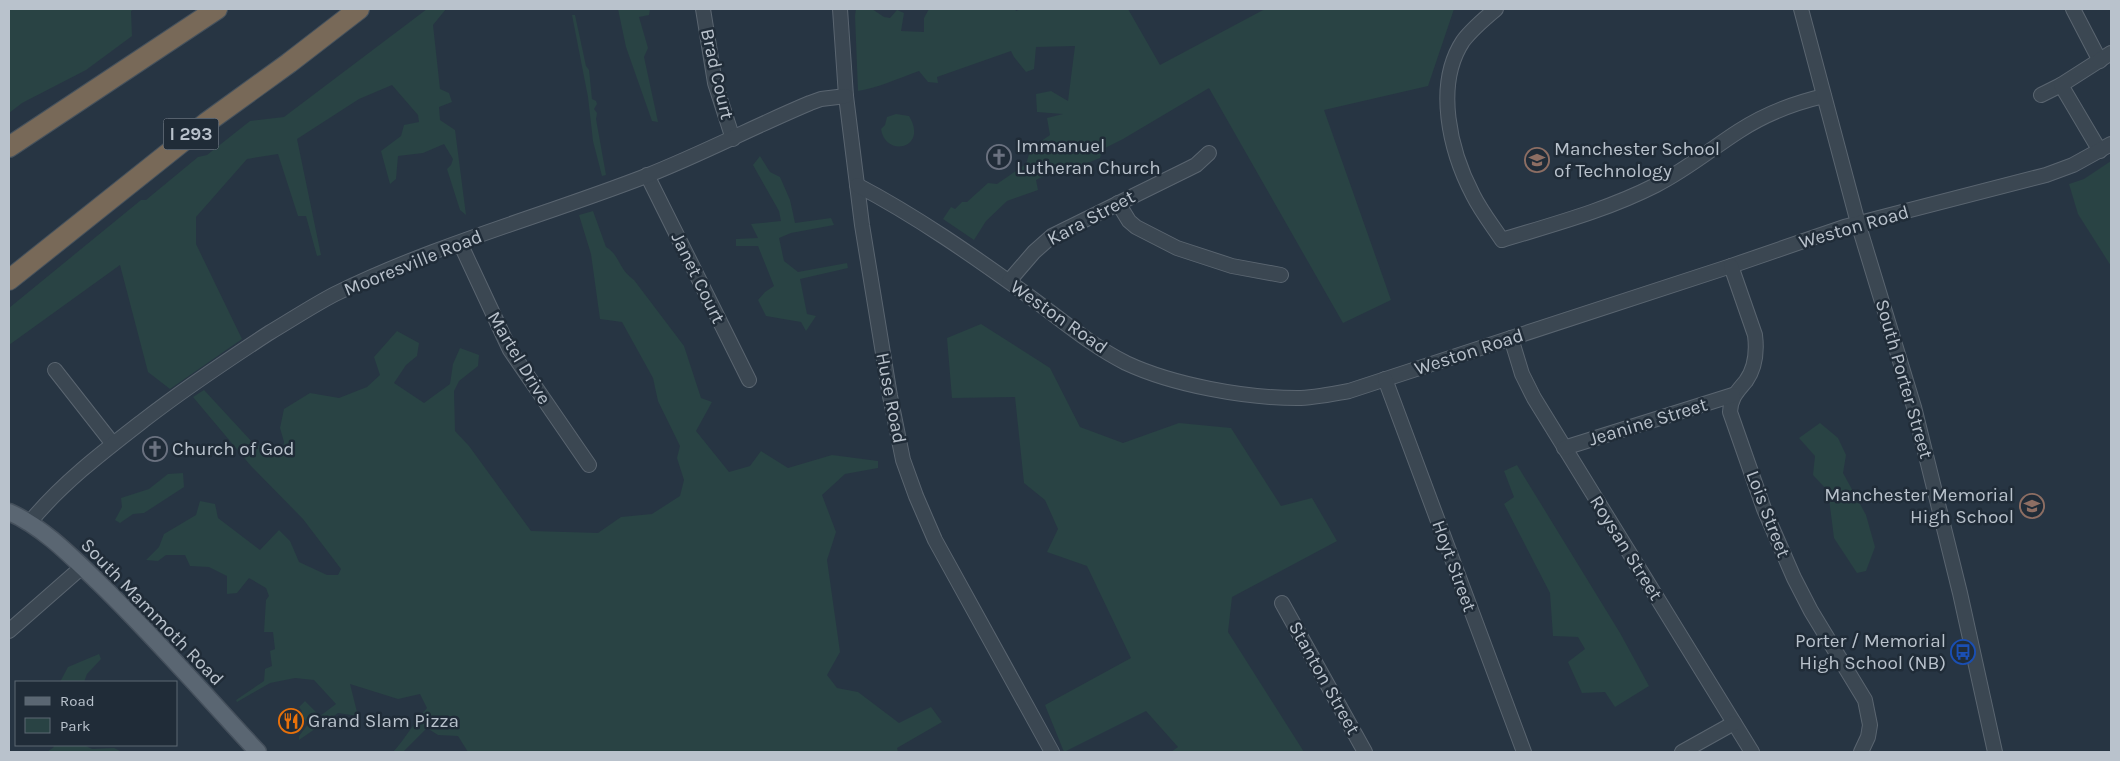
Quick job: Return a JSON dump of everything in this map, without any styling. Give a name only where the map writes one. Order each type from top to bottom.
[{"type":"highway","points":[[9,147],[218,9]]},
{"type":"highway","name":"I 293","points":[[9,279],[206,123],[359,9]]},
{"type":"main road","name":"South Mammoth Road","points":[[9,512],[30,522],[82,567],[135,619],[258,752]]},
{"type":"street","name":"Brad Court","points":[[703,9],[715,82],[733,139]]},
{"type":"street","name":"Huse Road","points":[[840,9],[846,96],[857,185],[890,396],[901,453],[908,476],[934,540],[1052,752]]},
{"type":"street","points":[[1496,9],[1463,42],[1450,70],[1447,82],[1447,98],[1450,126],[1466,181],[1483,214],[1502,240],[1594,212],[1630,198],[1680,172],[1740,130],[1781,110],[1824,96]]},
{"type":"street","name":"South Porter Street","points":[[1801,9],[1858,223],[1914,408],[1960,593],[1995,752]]},
{"type":"street","points":[[2041,95],[2106,57],[2073,9]]},
{"type":"street","points":[[2061,85],[2106,147]]},
{"type":"street","name":"Mooresville Road","points":[[30,522],[44,504],[113,444],[213,370],[334,295],[382,273],[460,243],[647,175],[733,139],[810,102],[846,96]]},
{"type":"street","name":"Weston Road","points":[[857,185],[907,213],[1008,281],[1094,343],[1126,362],[1161,377],[1236,392],[1297,398],[1349,391],[1858,223],[2046,175],[2073,165],[2106,147]]},
{"type":"street","name":"Kara Street","points":[[1008,281],[1034,252],[1052,236],[1196,165],[1209,153]]},
{"type":"street","name":"Janet Court","points":[[647,175],[749,380]]},
{"type":"street","points":[[1118,203],[1136,227],[1177,248],[1232,266],[1281,275]]},
{"type":"street","name":"Martel Drive","points":[[460,243],[510,350],[590,466]]},
{"type":"street","points":[[1731,266],[1755,335],[1756,347],[1752,368],[1747,380],[1733,396]]},
{"type":"street","name":"Roysan Street","points":[[1511,338],[1515,357],[1527,385],[1752,752]]},
{"type":"street","points":[[55,370],[113,444]]},
{"type":"street","name":"Hoyt Street","points":[[1385,379],[1524,752]]},
{"type":"street","name":"Jeanine Street","points":[[1564,448],[1733,396]]},
{"type":"street","name":"Lois Street","points":[[1733,396],[1730,412],[1732,420],[1778,544],[1810,611],[1865,700],[1870,725],[1868,737],[1861,752]]},
{"type":"street","points":[[9,631],[82,567]]},
{"type":"street","name":"Stanton Street","points":[[1282,603],[1365,752]]},
{"type":"street","points":[[1682,752],[1734,723]]},
{"type":"green space","points":[[9,9],[134,9],[131,11],[132,36],[86,70],[22,103],[9,113]]},
{"type":"green space","points":[[427,9],[446,9],[433,25],[440,89],[449,93],[452,102],[439,107],[440,120],[455,130],[466,215],[460,210],[447,169],[453,159],[444,144],[423,153],[398,156],[396,179],[390,184],[381,151],[401,136],[404,125],[419,122],[418,115],[392,85],[359,99],[297,139],[321,255],[317,256],[306,216],[298,216],[278,154],[247,159],[196,217],[196,244],[242,339],[170,389],[148,372],[120,265],[9,345],[9,308],[141,200],[146,200],[198,157],[207,155],[250,121],[284,117]]},
{"type":"green space","points":[[618,9],[650,9],[649,15],[639,17],[648,48],[644,57],[658,122],[652,121],[626,47]]},
{"type":"green space","points":[[856,9],[872,9],[884,17],[890,18],[897,10],[904,13],[901,31],[924,32],[924,18],[929,9],[1015,9],[1016,11],[1021,9],[1128,9],[1160,65],[1265,9],[1454,9],[1428,86],[1324,110],[1391,300],[1343,323],[1209,88],[1103,149],[1100,158],[1070,170],[1061,167],[1036,180],[1038,190],[1007,201],[986,221],[974,240],[943,219],[951,207],[955,209],[962,202],[967,202],[988,183],[997,184],[1026,164],[1031,148],[1050,135],[1047,118],[1063,114],[1037,112],[1036,94],[1051,91],[1068,101],[1075,46],[1036,47],[1034,69],[1026,72],[1011,51],[937,77],[938,83],[928,82],[919,71],[866,90],[858,91]]},
{"type":"green space","points":[[572,15],[575,15],[586,66],[589,70],[592,99],[597,104],[594,109],[597,113],[596,119],[606,175],[602,176],[593,141],[588,97]]},
{"type":"green space","points":[[896,114],[909,116],[914,127],[914,136],[904,146],[890,144],[884,138],[881,129],[885,125],[887,117]]},
{"type":"green space","points":[[760,156],[770,172],[780,177],[790,200],[795,223],[831,218],[834,225],[791,233],[779,238],[784,261],[798,272],[847,263],[848,268],[800,279],[807,314],[816,316],[806,331],[801,322],[766,316],[758,300],[774,286],[758,246],[736,246],[736,239],[758,238],[751,224],[781,221],[779,211],[753,165]]},
{"type":"green space","points":[[2111,161],[2111,266],[2078,214],[2069,184],[2084,179]]},
{"type":"green space","points":[[593,211],[606,247],[611,250],[625,271],[634,280],[684,346],[701,398],[712,402],[696,431],[729,472],[750,466],[761,451],[788,468],[832,455],[878,461],[878,468],[845,474],[822,495],[836,532],[827,560],[840,652],[827,675],[837,688],[858,692],[899,723],[931,707],[942,722],[897,748],[898,752],[468,752],[458,736],[438,735],[427,728],[403,752],[393,752],[427,708],[420,694],[398,699],[350,684],[358,716],[338,713],[299,740],[299,736],[308,724],[301,715],[302,711],[299,707],[305,701],[320,716],[336,704],[314,680],[295,678],[270,683],[237,702],[236,700],[264,681],[265,669],[272,666],[270,651],[275,649],[273,632],[264,632],[266,600],[269,596],[266,588],[249,578],[237,593],[227,594],[227,576],[209,567],[190,566],[185,555],[166,555],[158,561],[146,560],[159,547],[164,534],[196,515],[200,501],[215,504],[218,518],[260,550],[279,530],[290,541],[299,562],[327,575],[338,575],[341,569],[303,519],[251,466],[193,397],[204,390],[253,443],[273,453],[283,449],[284,442],[280,428],[284,409],[310,393],[339,398],[367,387],[380,375],[374,357],[397,331],[419,343],[417,356],[406,365],[394,383],[424,403],[450,384],[453,364],[460,348],[479,355],[478,366],[459,381],[454,391],[455,431],[469,446],[531,531],[598,533],[621,517],[652,514],[680,496],[684,480],[677,458],[680,446],[658,401],[653,378],[622,322],[600,319],[591,254],[579,215]]},
{"type":"green space","points":[[981,324],[1050,368],[1080,427],[1123,443],[1179,423],[1231,428],[1281,506],[1312,498],[1337,541],[1232,597],[1228,632],[1304,752],[1171,752],[1178,747],[1146,711],[1064,752],[1045,705],[1131,658],[1087,566],[1047,552],[1058,529],[1045,500],[1024,483],[1015,397],[952,398],[947,338]]},
{"type":"green space","points":[[1820,423],[1838,438],[1846,455],[1843,473],[1866,515],[1875,547],[1866,571],[1857,573],[1834,538],[1828,491],[1813,475],[1815,456],[1799,438]]},
{"type":"green space","points":[[1517,465],[1620,633],[1649,686],[1615,707],[1605,692],[1582,693],[1568,662],[1585,649],[1578,637],[1553,636],[1550,593],[1504,504],[1514,497],[1504,471]]},
{"type":"green space","points":[[183,473],[184,487],[144,513],[133,514],[120,523],[115,520],[122,507],[121,498],[149,489],[168,474]]},
{"type":"green space","points":[[99,654],[101,659],[87,674],[84,681],[61,681],[68,667]]},
{"type":"green space","points":[[86,746],[92,749],[114,748],[122,752],[47,752],[54,747]]},
{"type":"place","name":"Immanuel Lutheran Church","points":[[999,157]]},
{"type":"place","name":"Manchester School of Technology","points":[[1537,160]]},
{"type":"place","name":"Church of God","points":[[155,449]]},
{"type":"place","name":"Manchester Memorial High School","points":[[2032,506]]},
{"type":"place","name":"Porter / Memorial High School (NB)","points":[[1963,652]]},
{"type":"place","name":"Grand Slam Pizza","points":[[291,721]]}]
